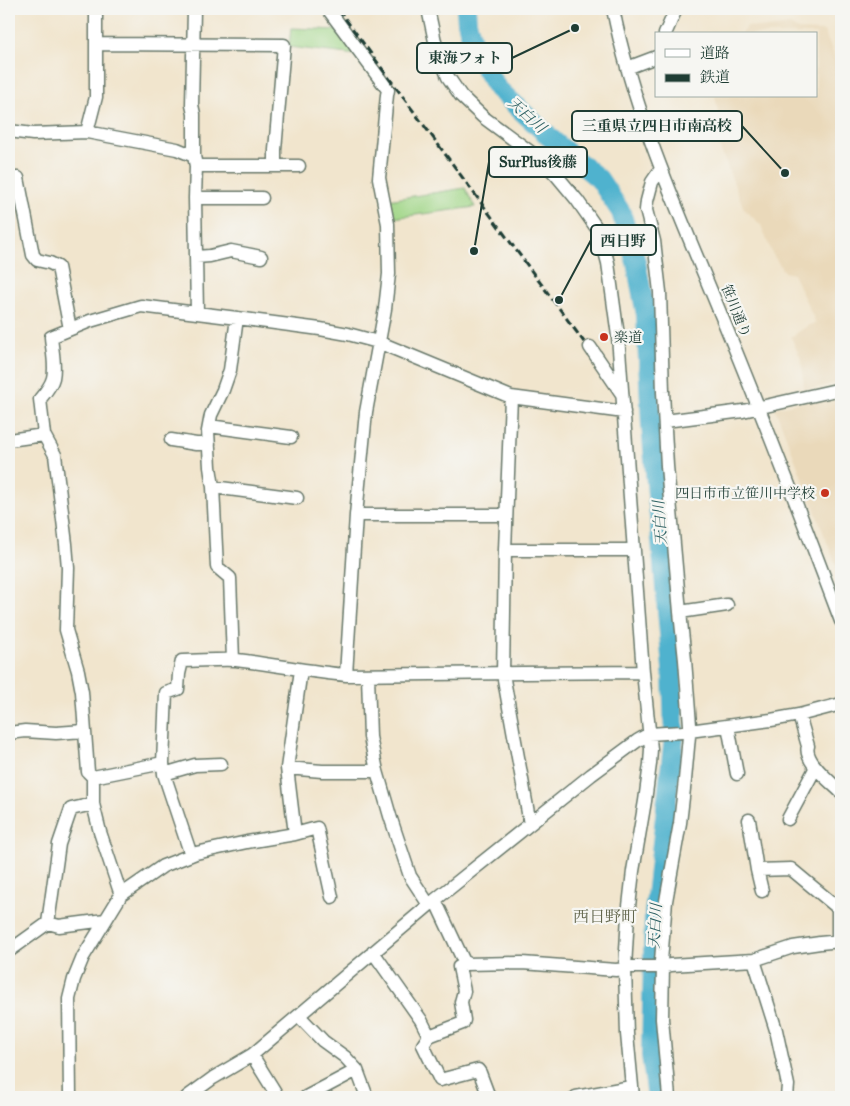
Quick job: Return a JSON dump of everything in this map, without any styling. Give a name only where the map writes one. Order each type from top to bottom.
[{"type":"street","points":[[87,132],[96,97],[96,13],[94,9]]},
{"type":"street","points":[[194,9],[192,106],[194,114],[197,313]]},
{"type":"street","points":[[328,9],[388,90],[379,178],[388,224],[389,274],[385,309],[366,412],[356,515],[346,675]]},
{"type":"street","points":[[428,9],[436,46],[448,77],[461,96],[483,117],[544,162],[577,200],[600,233],[608,263],[618,336],[633,550],[651,749],[628,915],[627,1034],[632,1092],[576,1097]]},
{"type":"street","name":"笹川通り","points":[[613,9],[627,68],[661,169],[758,407],[841,620]]},
{"type":"street","points":[[666,32],[676,9]]},
{"type":"street","points":[[96,44],[284,46],[275,166]]},
{"type":"street","points":[[627,68],[655,57]]},
{"type":"street","points":[[9,131],[33,134],[87,132],[177,149],[195,161],[300,166]]},
{"type":"street","points":[[661,169],[652,182],[646,210],[654,241],[660,292],[664,421],[685,660],[686,732],[685,780],[680,822],[666,901],[661,961],[662,1019],[669,1097]]},
{"type":"street","points":[[9,178],[18,178],[32,254],[38,260],[58,267],[70,329]]},
{"type":"street","points":[[195,198],[262,198]]},
{"type":"street","points":[[196,257],[231,251],[261,256]]},
{"type":"street","points":[[221,764],[163,768],[94,777],[88,772],[82,692],[66,630],[68,568],[66,544],[54,455],[44,435],[40,399],[49,388],[53,378],[51,337],[90,321],[141,306],[329,330],[378,342],[511,397],[624,412]]},
{"type":"street","points":[[234,660],[230,578],[217,567],[209,426],[210,415],[223,390],[230,370],[237,318]]},
{"type":"street","points":[[590,346],[622,394]]},
{"type":"street","points":[[664,421],[743,411],[841,389]]},
{"type":"street","points":[[511,397],[506,515],[503,674],[530,824]]},
{"type":"street","points":[[209,426],[291,437]]},
{"type":"street","points":[[9,440],[44,435]]},
{"type":"street","points":[[171,440],[209,444]]},
{"type":"street","points":[[213,487],[297,498]]},
{"type":"street","points":[[356,515],[506,515]]},
{"type":"street","points":[[505,550],[633,550]]},
{"type":"street","points":[[680,612],[727,605]]},
{"type":"street","points":[[191,855],[163,768],[166,693],[178,689],[182,661],[234,660],[319,673],[368,676],[643,672]]},
{"type":"street","points":[[295,834],[287,768],[302,670]]},
{"type":"street","points":[[368,676],[370,736],[377,771],[410,876],[432,902],[465,964]]},
{"type":"street","points":[[187,1097],[213,1078],[252,1055],[432,902],[591,775],[637,741],[649,734],[686,732],[799,715],[841,704]]},
{"type":"street","points":[[799,715],[808,746],[807,754],[816,767],[841,792]]},
{"type":"street","points":[[728,726],[737,774]]},
{"type":"street","points":[[9,733],[25,731],[56,733],[84,731]]},
{"type":"street","points":[[788,819],[816,767]]},
{"type":"street","points":[[287,768],[322,771],[377,771]]},
{"type":"street","points":[[94,777],[93,804],[100,832],[121,895]]},
{"type":"street","points":[[9,951],[48,923],[59,844],[71,809],[93,804]]},
{"type":"street","points":[[749,820],[762,891]]},
{"type":"street","points":[[70,1097],[69,999],[74,979],[83,958],[121,895],[164,866],[191,855],[317,828],[332,897]]},
{"type":"street","points":[[489,1097],[478,1070],[440,1080],[423,1045],[429,1036],[463,1023],[461,1002],[464,990],[459,967],[465,964],[522,963],[616,970],[754,960],[793,947],[839,941],[838,908],[791,869],[757,870]]},
{"type":"street","points":[[48,923],[59,926],[105,920]]},
{"type":"street","points":[[373,952],[421,1020],[429,1036]]},
{"type":"street","points":[[754,960],[776,1030],[788,1085],[788,1097]]},
{"type":"street","points":[[299,1016],[323,1041],[346,1057],[357,1070],[367,1097]]},
{"type":"street","points":[[252,1055],[278,1097]]},
{"type":"street","points":[[306,1097],[357,1070]]},
{"type":"shaded area","points":[[790,25],[798,30],[824,31],[841,72],[841,382],[815,388],[804,389],[802,361],[791,337],[809,325],[816,323],[793,274],[784,272],[772,253],[761,225],[744,209],[716,138],[721,130],[715,98],[818,98],[818,32],[742,32],[747,26],[767,28]]},
{"type":"shaded area","name":"四日市市立笹川中学校","points":[[841,393],[841,578],[775,408]]},
{"type":"green space","points":[[291,28],[338,30],[356,55],[289,47]]},
{"type":"green space","points":[[465,188],[475,207],[393,218],[388,200]]},
{"type":"waterway","name":"天白川","points":[[466,9],[467,22],[475,52],[497,88],[557,144],[599,179],[621,212],[636,262],[646,315],[651,425],[672,668],[674,737],[654,914],[651,1055],[657,1097]]},
{"type":"railway","points":[[338,9],[584,342]]},
{"type":"place","name":"東海フォト","points":[[575,28]]},
{"type":"place","name":"三重県立四日市南高校","points":[[785,173]]},
{"type":"place","name":"SurPlus後藤","points":[[474,251]]},
{"type":"place","name":"西日野","points":[[559,300]]},
{"type":"place","name":"楽道","points":[[604,337]]},
{"type":"place","name":"四日市市立笹川中学校","points":[[825,493]]},
{"type":"district","name":"西日野町","points":[[605,916]]}]
